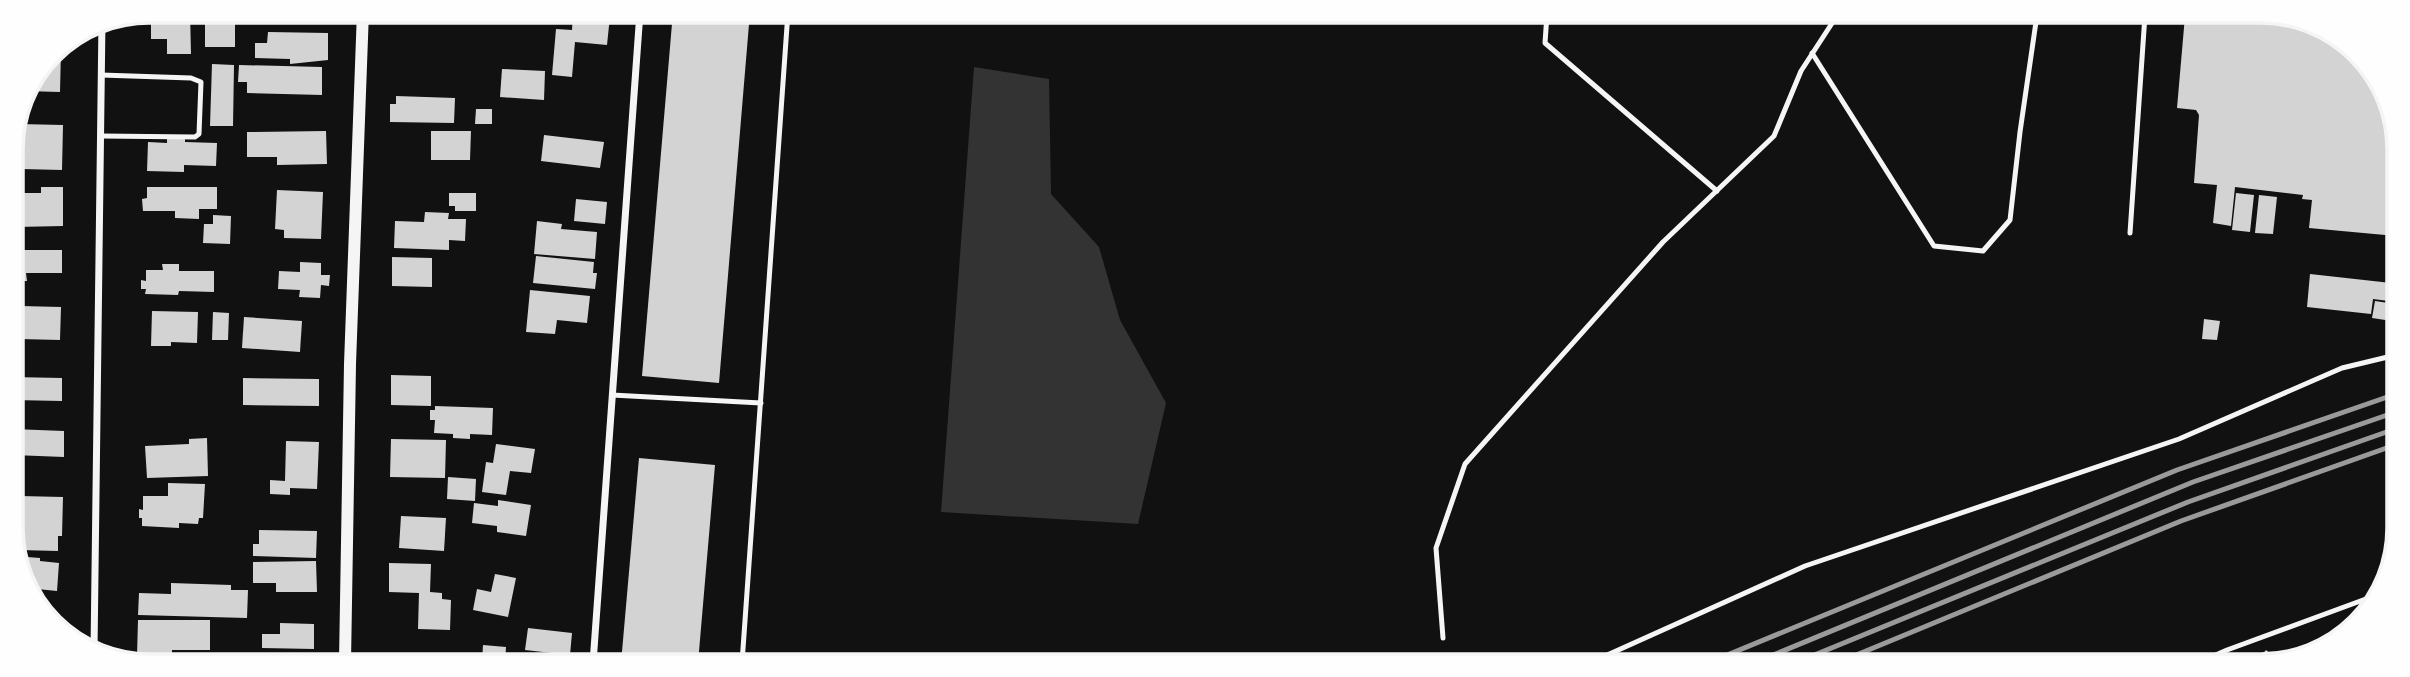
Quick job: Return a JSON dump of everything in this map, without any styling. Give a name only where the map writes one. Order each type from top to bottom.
[{"type":"street","points":[[345,654],[350,364],[363,23]]},
{"type":"street","points":[[594,654],[639,23]]},
{"type":"street","points":[[94,641],[102,32]]},
{"type":"lane","points":[[743,654],[787,23]]},
{"type":"lane","points":[[1546,23],[1545,43],[1717,191]]},
{"type":"lane","points":[[1443,638],[1436,548],[1465,464],[1663,242],[1774,136],[1801,71],[1832,23]]},
{"type":"lane","points":[[1812,53],[1934,246],[1983,251],[2010,220],[2036,23]]},
{"type":"lane","points":[[2130,233],[2144,23]]},
{"type":"lane","points":[[101,75],[191,78],[201,82],[199,134],[195,137],[101,136]]},
{"type":"lane","points":[[1610,654],[1805,566],[2179,439],[2342,368],[2387,357]]},
{"type":"lane","points":[[612,395],[761,402]]},
{"type":"lane","points":[[2218,654],[2365,599]]},
{"type":"shaded area","points":[[974,67],[1049,79],[1051,194],[1099,247],[1120,320],[1166,403],[1138,524],[941,512]]},
{"type":"building","points":[[151,23],[190,23],[191,54],[167,54],[167,39],[151,39]]},
{"type":"building","points":[[205,23],[235,23],[235,47],[205,47]]},
{"type":"building","points":[[572,23],[609,23],[607,45],[575,42],[572,77],[552,75],[556,29],[572,30]]},
{"type":"building","points":[[672,23],[749,23],[719,383],[642,376]]},
{"type":"building","points":[[2184,23],[2288,26],[2324,40],[2338,49],[2361,72],[2381,108],[2387,141],[2387,235],[2309,228],[2312,200],[2302,199],[2303,195],[2235,187],[2231,226],[2213,223],[2217,185],[2194,183],[2199,115],[2196,110],[2177,108]]},
{"type":"building","points":[[268,32],[328,33],[328,60],[290,64],[290,59],[255,58],[255,43],[267,43]]},
{"type":"building","points":[[61,59],[60,92],[37,91]]},
{"type":"building","points":[[212,64],[234,65],[233,126],[210,126]]},
{"type":"building","points":[[239,65],[322,67],[322,95],[247,93],[247,82],[238,82]]},
{"type":"building","points":[[502,69],[545,71],[544,100],[500,97]]},
{"type":"building","points":[[396,96],[455,98],[454,123],[390,122],[390,104],[396,104]]},
{"type":"building","points":[[476,109],[492,109],[492,124],[475,124]]},
{"type":"building","points":[[25,124],[63,125],[62,170],[23,169]]},
{"type":"building","points":[[326,131],[327,164],[277,165],[277,157],[247,157],[247,132]]},
{"type":"building","points":[[431,131],[471,131],[470,160],[431,160]]},
{"type":"building","points":[[544,135],[604,142],[600,168],[541,161]]},
{"type":"building","points":[[167,138],[185,138],[185,142],[217,143],[216,166],[184,165],[184,172],[147,171],[148,142],[167,143]]},
{"type":"building","points":[[41,187],[63,187],[63,226],[23,227],[23,193],[41,193]]},
{"type":"building","points":[[147,187],[217,187],[217,209],[199,209],[199,219],[175,218],[175,211],[143,211],[142,199],[147,198]]},
{"type":"building","points":[[277,190],[323,192],[321,239],[284,238],[284,230],[275,229]]},
{"type":"building","points":[[449,193],[476,193],[476,211],[455,211],[455,206],[449,206]]},
{"type":"building","points":[[2236,193],[2254,195],[2250,232],[2232,230]]},
{"type":"building","points":[[2259,195],[2277,197],[2273,234],[2255,233]]},
{"type":"building","points":[[576,199],[607,202],[605,224],[574,221]]},
{"type":"building","points":[[425,212],[449,213],[448,219],[466,219],[465,241],[449,240],[449,250],[394,248],[395,221],[424,222]]},
{"type":"building","points":[[213,215],[231,216],[230,244],[203,243],[204,224],[213,224]]},
{"type":"building","points":[[537,221],[562,224],[561,229],[597,232],[595,259],[534,254]]},
{"type":"building","points":[[23,250],[62,250],[62,273],[26,273],[27,281],[23,281]]},
{"type":"building","points":[[536,256],[594,262],[593,273],[597,273],[595,289],[533,283]]},
{"type":"building","points":[[392,257],[432,258],[432,287],[392,286]]},
{"type":"building","points":[[300,262],[321,263],[321,275],[330,275],[329,286],[321,285],[320,298],[299,297],[300,290],[278,289],[279,271],[300,272]]},
{"type":"building","points":[[162,264],[179,264],[179,271],[214,271],[214,292],[145,294],[146,289],[141,289],[141,280],[146,281],[146,270],[163,270]]},
{"type":"building","points":[[2310,274],[2387,283],[2387,301],[2373,299],[2371,314],[2307,307]]},
{"type":"building","points":[[530,290],[590,296],[587,323],[557,320],[555,334],[526,332]]},
{"type":"building","points":[[2375,301],[2387,303],[2387,320],[2372,318]]},
{"type":"building","points":[[23,306],[61,307],[60,340],[23,339]]},
{"type":"building","points":[[152,311],[198,312],[197,343],[171,342],[171,346],[151,346]]},
{"type":"building","points":[[213,312],[229,313],[228,340],[212,340]]},
{"type":"building","points":[[244,317],[302,321],[300,352],[242,348]]},
{"type":"building","points":[[2204,319],[2220,321],[2217,340],[2202,339]]},
{"type":"building","points":[[391,375],[431,376],[431,406],[391,405]]},
{"type":"building","points":[[23,377],[62,378],[62,401],[23,400]]},
{"type":"building","points":[[243,378],[319,379],[319,406],[243,405]]},
{"type":"building","points":[[435,406],[493,408],[492,435],[470,434],[470,439],[453,438],[453,434],[434,433],[435,420],[430,420],[430,410],[435,410]]},
{"type":"building","points":[[23,429],[64,431],[64,457],[23,455]]},
{"type":"building","points":[[207,438],[208,476],[147,478],[145,446],[189,444],[189,439]]},
{"type":"building","points":[[391,439],[446,440],[445,478],[390,477]]},
{"type":"building","points":[[286,441],[319,442],[317,489],[290,488],[290,495],[270,494],[270,480],[285,481]]},
{"type":"building","points":[[496,444],[535,449],[531,473],[510,471],[506,495],[482,492],[486,462],[493,463]]},
{"type":"building","points":[[639,458],[715,465],[699,654],[622,654]]},
{"type":"building","points":[[448,477],[476,479],[475,501],[447,499]]},
{"type":"building","points":[[168,483],[205,484],[203,518],[199,518],[198,524],[179,523],[179,528],[142,526],[139,509],[143,510],[143,496],[168,496]]},
{"type":"building","points":[[23,496],[63,497],[62,536],[58,536],[58,551],[25,550]]},
{"type":"building","points":[[498,500],[531,505],[526,536],[497,532],[497,526],[472,523],[474,503],[498,506]]},
{"type":"building","points":[[401,516],[446,518],[444,551],[399,548]]},
{"type":"building","points":[[259,530],[317,531],[316,558],[253,556],[253,544],[259,544]]},
{"type":"building","points":[[26,557],[59,563],[57,591],[39,589]]},
{"type":"building","points":[[316,561],[317,592],[276,592],[276,583],[253,583],[253,562]]},
{"type":"building","points":[[389,563],[431,564],[430,592],[442,593],[442,599],[451,600],[450,630],[418,629],[419,593],[389,592]]},
{"type":"building","points":[[495,574],[516,578],[508,617],[473,610],[477,589],[491,592]]},
{"type":"building","points":[[171,583],[231,585],[231,590],[248,590],[247,618],[138,615],[139,593],[171,594]]},
{"type":"building","points":[[138,620],[210,620],[210,650],[172,650],[172,654],[137,653]]},
{"type":"building","points":[[280,623],[314,624],[314,649],[262,648],[262,634],[280,634]]},
{"type":"building","points":[[528,628],[572,633],[570,654],[525,650]]},
{"type":"building","points":[[483,645],[506,647],[506,654],[482,654]]},
{"type":"railway","points":[[1730,654],[2177,470],[2387,397]]},
{"type":"railway","points":[[1776,654],[2193,482],[2387,415]]},
{"type":"railway","points":[[1817,654],[2188,502],[2387,432]]},
{"type":"railway","points":[[1859,654],[2181,521],[2387,448]]}]
